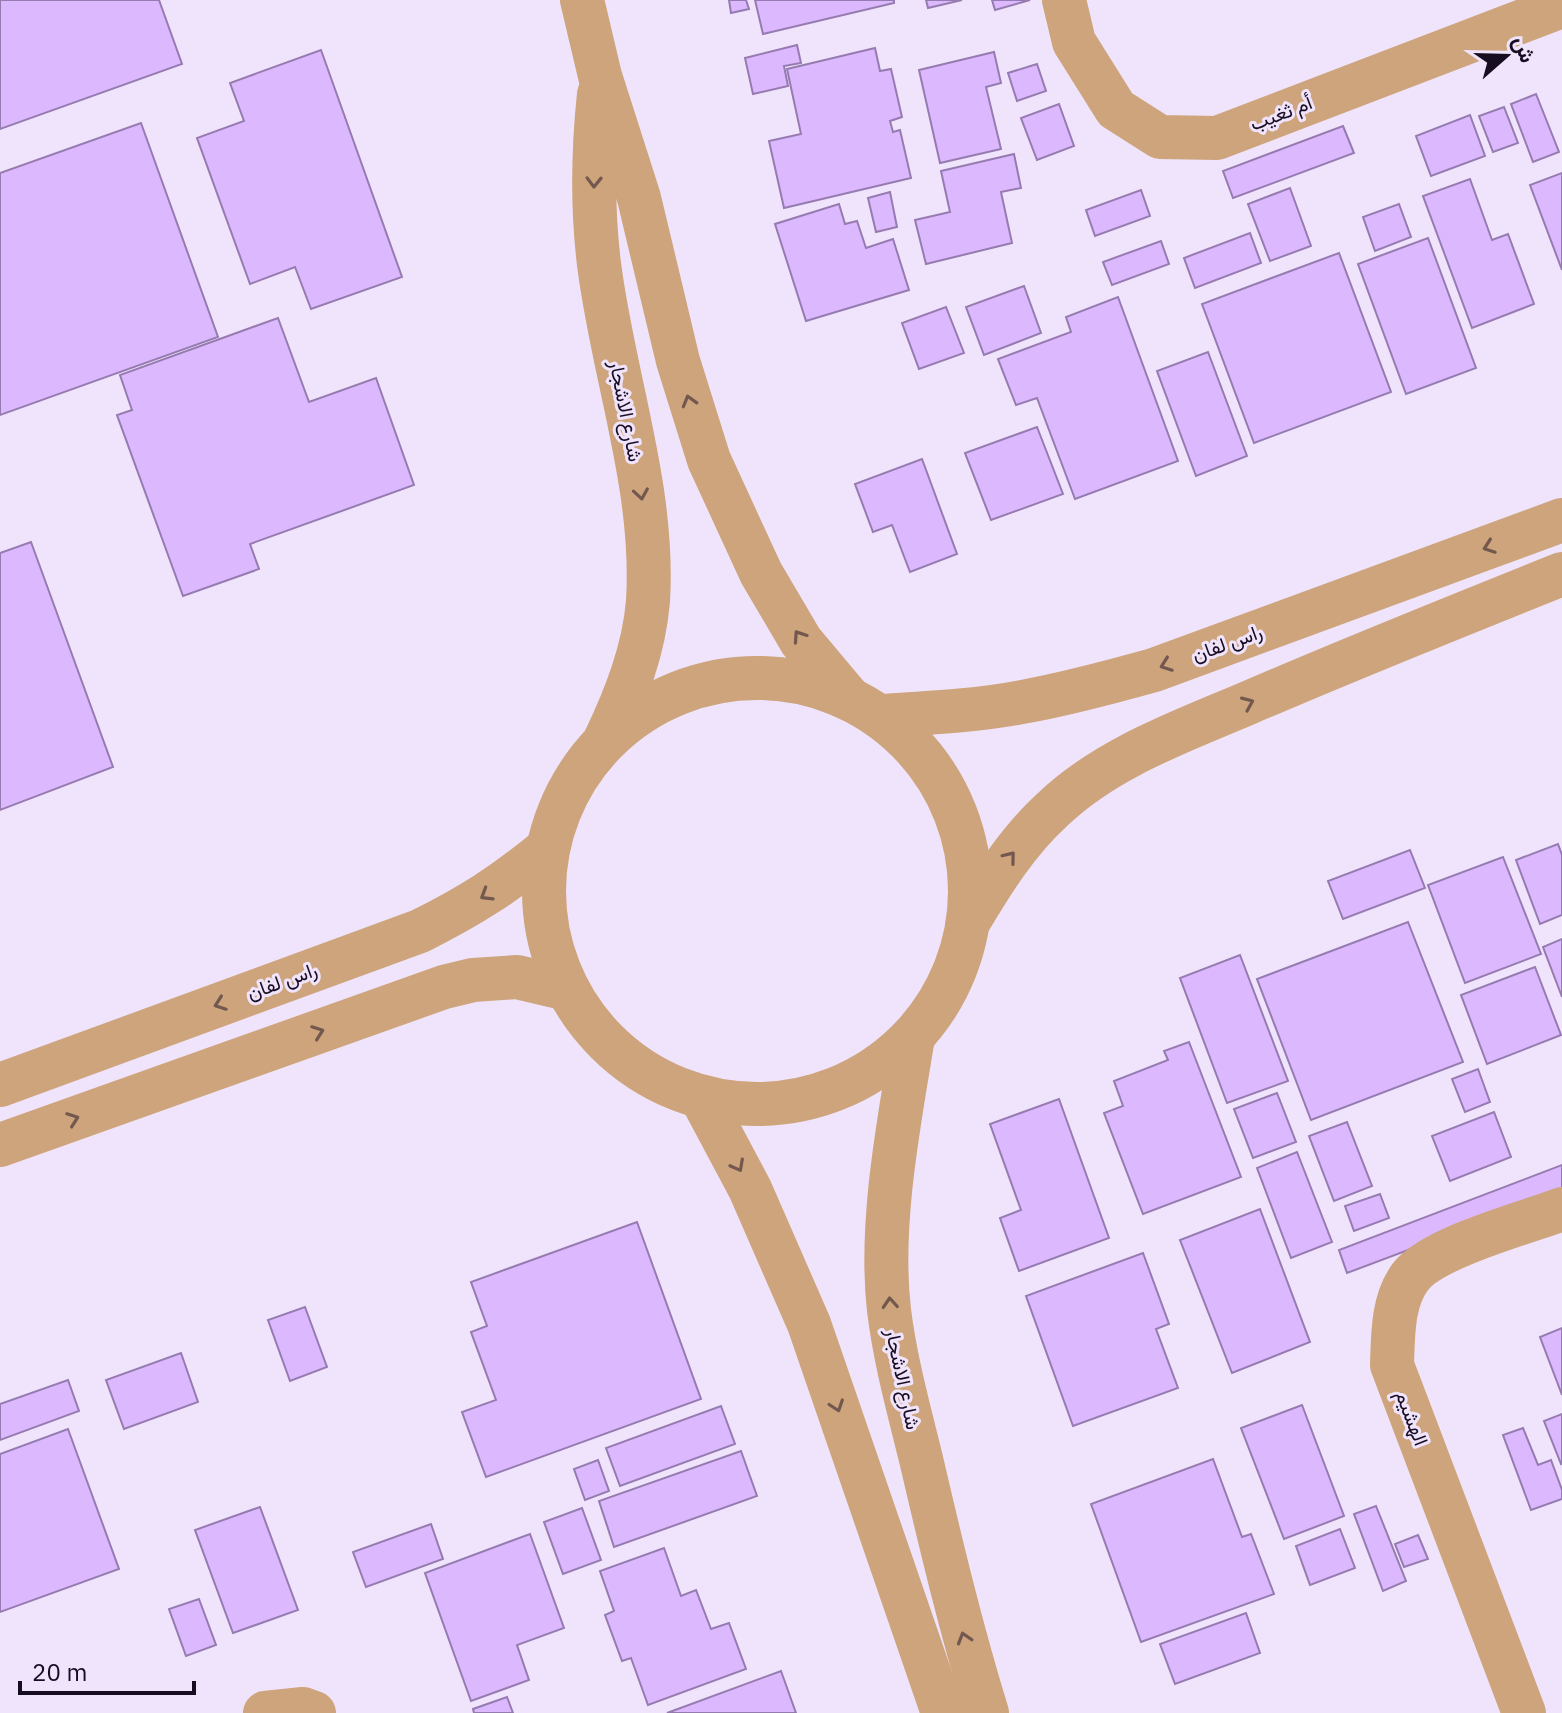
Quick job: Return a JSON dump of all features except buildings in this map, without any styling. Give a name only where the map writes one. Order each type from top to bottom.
[{"type":"street","name":"شارع الاشجار","points":[[582,0],[600,76],[621,136],[678,361],[709,460],[761,573],[801,641],[864,706],[915,747],[943,786],[961,829],[970,876],[968,923]]},
{"type":"street","name":"أم ثغيب","points":[[1064,0],[1074,42],[1116,109],[1160,137],[1217,138],[1562,6]]},
{"type":"street","name":"شارع الاشجار","points":[[600,76],[594,203],[599,266],[637,464],[649,557],[648,604],[639,651],[625,696],[605,740]]},
{"type":"street","name":"راس لفان","points":[[864,706],[950,712],[1020,703],[1088,688],[1154,670],[1562,520]]},
{"type":"street","points":[[864,706],[785,678],[719,680],[657,700],[605,740],[579,771],[560,808],[548,848],[544,896],[550,944],[568,989],[587,1019],[610,1045],[637,1068],[668,1085],[701,1097],[746,1104],[792,1102],[837,1090],[878,1067],[913,1037],[939,1003],[958,965],[968,923],[1005,862],[1053,809],[1111,765],[1361,654],[1562,574]]},
{"type":"street","name":"راس لفان","points":[[0,1085],[420,931],[465,909],[507,882],[548,848]]},
{"type":"street","points":[[0,1145],[444,987],[473,980],[517,977],[568,989]]},
{"type":"street","name":"شارع الاشجار","points":[[913,1037],[895,1144],[889,1216],[889,1309],[957,1617],[987,1713]]},
{"type":"street","points":[[701,1097],[750,1189],[809,1324],[943,1713]]},
{"type":"street","name":"الهشيم","points":[[1524,1713],[1392,1365],[1394,1313],[1411,1276],[1445,1251],[1562,1209]]},
{"type":"street","points":[[265,1713],[303,1709],[314,1713]]}]
